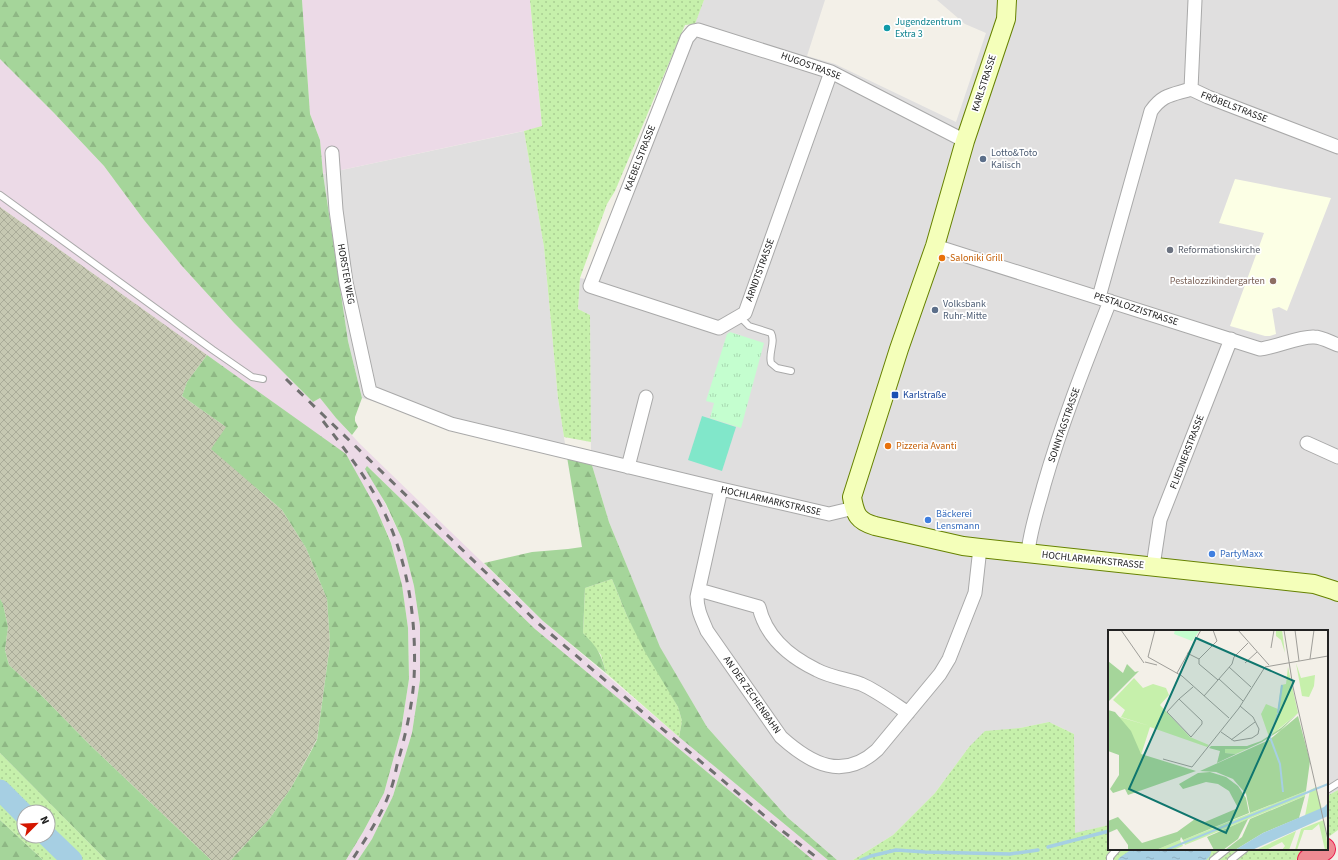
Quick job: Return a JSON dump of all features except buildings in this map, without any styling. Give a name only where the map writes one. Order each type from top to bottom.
[{"type":"highway","points":[[1328,846],[1338,839]]},
{"type":"highway","points":[[1308,860],[1323,850]]},
{"type":"highway","points":[[1326,860],[1338,852]]},
{"type":"street","name":"KARLSTRASSE","points":[[854,508],[852,497],[899,349],[934,246],[965,141],[1006,18],[1007,0]]},
{"type":"street","name":"FRÖBELSTRASSE","points":[[1195,0],[1191,89],[1208,97],[1338,147]]},
{"type":"street","name":"HUGOSTRASSE","points":[[693,31],[698,30],[831,72],[965,141]]},
{"type":"street","name":"KAEBELSTRASSE","points":[[590,286],[687,38],[693,31]]},
{"type":"street","name":"ARNDTSTRASSE","points":[[590,286],[719,328],[745,313],[831,72]]},
{"type":"street","name":"SONNTAGSTRASSE","points":[[1028,553],[1030,536],[1052,456],[1104,299],[1151,111],[1158,102],[1165,97],[1191,89]]},
{"type":"street","name":"HORSTER WEG","points":[[332,153],[336,210],[346,282],[370,392]]},
{"type":"street","name":"PESTALOZZISTRASSE","points":[[934,246],[1260,349],[1270,348],[1306,337],[1321,338],[1338,345]]},
{"type":"street","name":"FLIEDNERSTRASSE","points":[[1153,566],[1160,520],[1231,340]]},
{"type":"street","name":"HOCHLARMARKSTRASSE","points":[[370,392],[451,424],[721,490],[829,514],[854,508],[859,518],[868,524],[963,546],[1314,584],[1338,592]]},
{"type":"street","points":[[628,467],[646,397]]},
{"type":"street","points":[[1307,443],[1338,457]]},
{"type":"street","name":"AN DER ZECHENBAHN","points":[[721,490],[699,590],[697,604],[699,614],[708,631],[781,737],[808,757],[832,767],[860,763],[877,750],[940,674],[949,659],[975,593],[980,548]]},
{"type":"street","points":[[699,590],[759,607],[766,628],[779,644],[790,653],[817,670],[862,685],[908,713]]},
{"type":"lane","points":[[0,195],[213,350],[252,376],[263,379]]},
{"type":"lane","points":[[740,316],[749,326],[771,333],[773,338],[770,352],[771,363],[777,368],[792,371]]},
{"type":"lane","points":[[1328,789],[1338,783]]},
{"type":"lane","points":[[1110,860],[1110,857],[1116,850]]},
{"type":"lane","points":[[1213,860],[1226,850]]},
{"type":"lane","points":[[1231,860],[1244,850]]},
{"type":"shaded area","points":[[302,0],[530,0],[542,127],[323,174],[320,140],[310,114]]},
{"type":"shaded area","points":[[704,0],[825,0],[807,56],[835,64],[956,122],[986,33],[965,24],[937,0],[1338,0],[1338,790],[1328,795],[1328,630],[1108,630],[1108,825],[1075,834],[1074,734],[1049,722],[1020,728],[969,747],[935,793],[893,835],[853,860],[837,860],[787,817],[707,727],[660,648],[609,522],[591,462],[590,315],[578,309],[580,278],[596,281]]},
{"type":"shaded area","points":[[0,59],[104,166],[144,220],[182,266],[234,323],[313,402],[320,398],[360,444],[543,621],[679,737],[828,860],[813,860],[535,629],[367,466],[402,539],[414,586],[420,626],[420,680],[412,733],[393,796],[372,839],[358,860],[346,860],[384,793],[401,731],[409,679],[408,628],[402,585],[391,542],[376,508],[345,454],[0,207]]},
{"type":"shaded area","points":[[524,131],[544,247],[558,398],[567,457],[362,398],[348,341],[323,174]]},
{"type":"shaded area","name":"Pestalozzikindergarten","points":[[1235,179],[1331,198],[1287,311],[1279,307],[1272,309],[1276,334],[1270,336],[1265,336],[1230,326],[1264,233],[1219,223]]},
{"type":"shaded area","points":[[0,207],[207,355],[187,382],[182,396],[226,427],[255,487],[282,510],[306,548],[327,599],[330,644],[317,739],[291,788],[270,818],[231,860],[211,860],[89,744],[9,665],[5,650],[8,627],[3,604],[0,599]]},
{"type":"green space","points":[[0,0],[302,0],[310,114],[320,140],[323,174],[348,341],[362,398],[355,417],[358,427],[352,435],[320,398],[313,402],[234,323],[182,266],[144,220],[104,166],[0,59]]},
{"type":"green space","points":[[530,0],[704,0],[695,24],[685,25],[615,191],[607,204],[580,278],[578,309],[590,315],[591,442],[564,437],[558,398],[544,247],[524,131],[542,126]]},
{"type":"green space","points":[[730,332],[764,343],[741,428],[710,418],[714,403],[706,401],[727,334]]},
{"type":"green space","points":[[207,355],[346,454],[376,508],[391,543],[402,585],[408,628],[409,679],[401,731],[384,793],[346,860],[231,860],[270,818],[291,788],[317,740],[330,644],[327,599],[306,548],[282,510],[211,449],[226,427],[182,396],[187,382]]},
{"type":"green space","points":[[702,416],[736,427],[722,471],[688,460]]},
{"type":"green space","points":[[567,457],[591,462],[609,522],[660,647],[707,727],[787,817],[837,860],[828,860],[679,737],[682,721],[678,707],[645,652],[627,616],[612,579],[585,588],[583,633],[598,651],[606,673],[543,621],[484,563],[532,552],[582,547]]},
{"type":"green space","points":[[367,466],[535,629],[813,860],[358,860],[372,839],[393,796],[412,733],[420,680],[420,626],[414,586],[402,539],[386,504],[365,469]]},
{"type":"green space","points":[[612,579],[627,616],[678,707],[682,721],[679,737],[606,673],[601,655],[583,633],[585,588]]},
{"type":"green space","points":[[0,599],[3,604],[8,627],[5,650],[9,665],[89,744],[211,860],[106,860],[56,810],[56,804],[51,804],[0,753]]},
{"type":"green space","points":[[1049,722],[1074,734],[1075,833],[1108,825],[1108,850],[1311,850],[1296,860],[853,860],[893,835],[935,793],[969,747],[985,731],[1020,728]]},
{"type":"green space","points":[[0,753],[51,804],[16,804],[16,835],[0,820]]},
{"type":"green space","points":[[1338,790],[1338,830],[1328,837],[1328,795]]},
{"type":"green space","points":[[56,810],[106,860],[43,860],[26,844],[56,844]]},
{"type":"green space","points":[[0,820],[16,835],[16,844],[26,844],[43,860],[0,860]]},
{"type":"water","points":[[1131,850],[1212,850],[1210,856],[1206,860],[1118,860]]},
{"type":"waterway","points":[[0,790],[16,806]]},
{"type":"waterway","points":[[1048,847],[1108,831]]},
{"type":"waterway","points":[[55,844],[72,860]]},
{"type":"waterway","points":[[861,860],[896,850],[1010,854],[1038,850]]},
{"type":"railway","points":[[286,379],[539,624],[780,829],[820,860]]},
{"type":"railway","points":[[323,421],[368,483],[390,526],[398,547],[409,590],[414,635],[415,657],[412,701],[393,784],[377,819],[352,860]]},
{"type":"place","name":"Jugendzentrum Extra 3","points":[[887,28]]},
{"type":"place","name":"Lotto&Toto Kalisch","points":[[983,159]]},
{"type":"place","name":"Reformationskirche","points":[[1170,250]]},
{"type":"place","name":"Saloniki Grill","points":[[942,258]]},
{"type":"place","name":"Pestalozzikindergarten","points":[[1273,281]]},
{"type":"place","name":"Volksbank Ruhr-Mitte","points":[[935,310]]},
{"type":"place","name":"Karlstraße","points":[[895,395]]},
{"type":"place","name":"Pizzeria Avanti","points":[[888,446]]},
{"type":"place","name":"Bäckerei Lensmann","points":[[928,520]]},
{"type":"place","name":"PartyMaxx","points":[[1212,554]]}]
